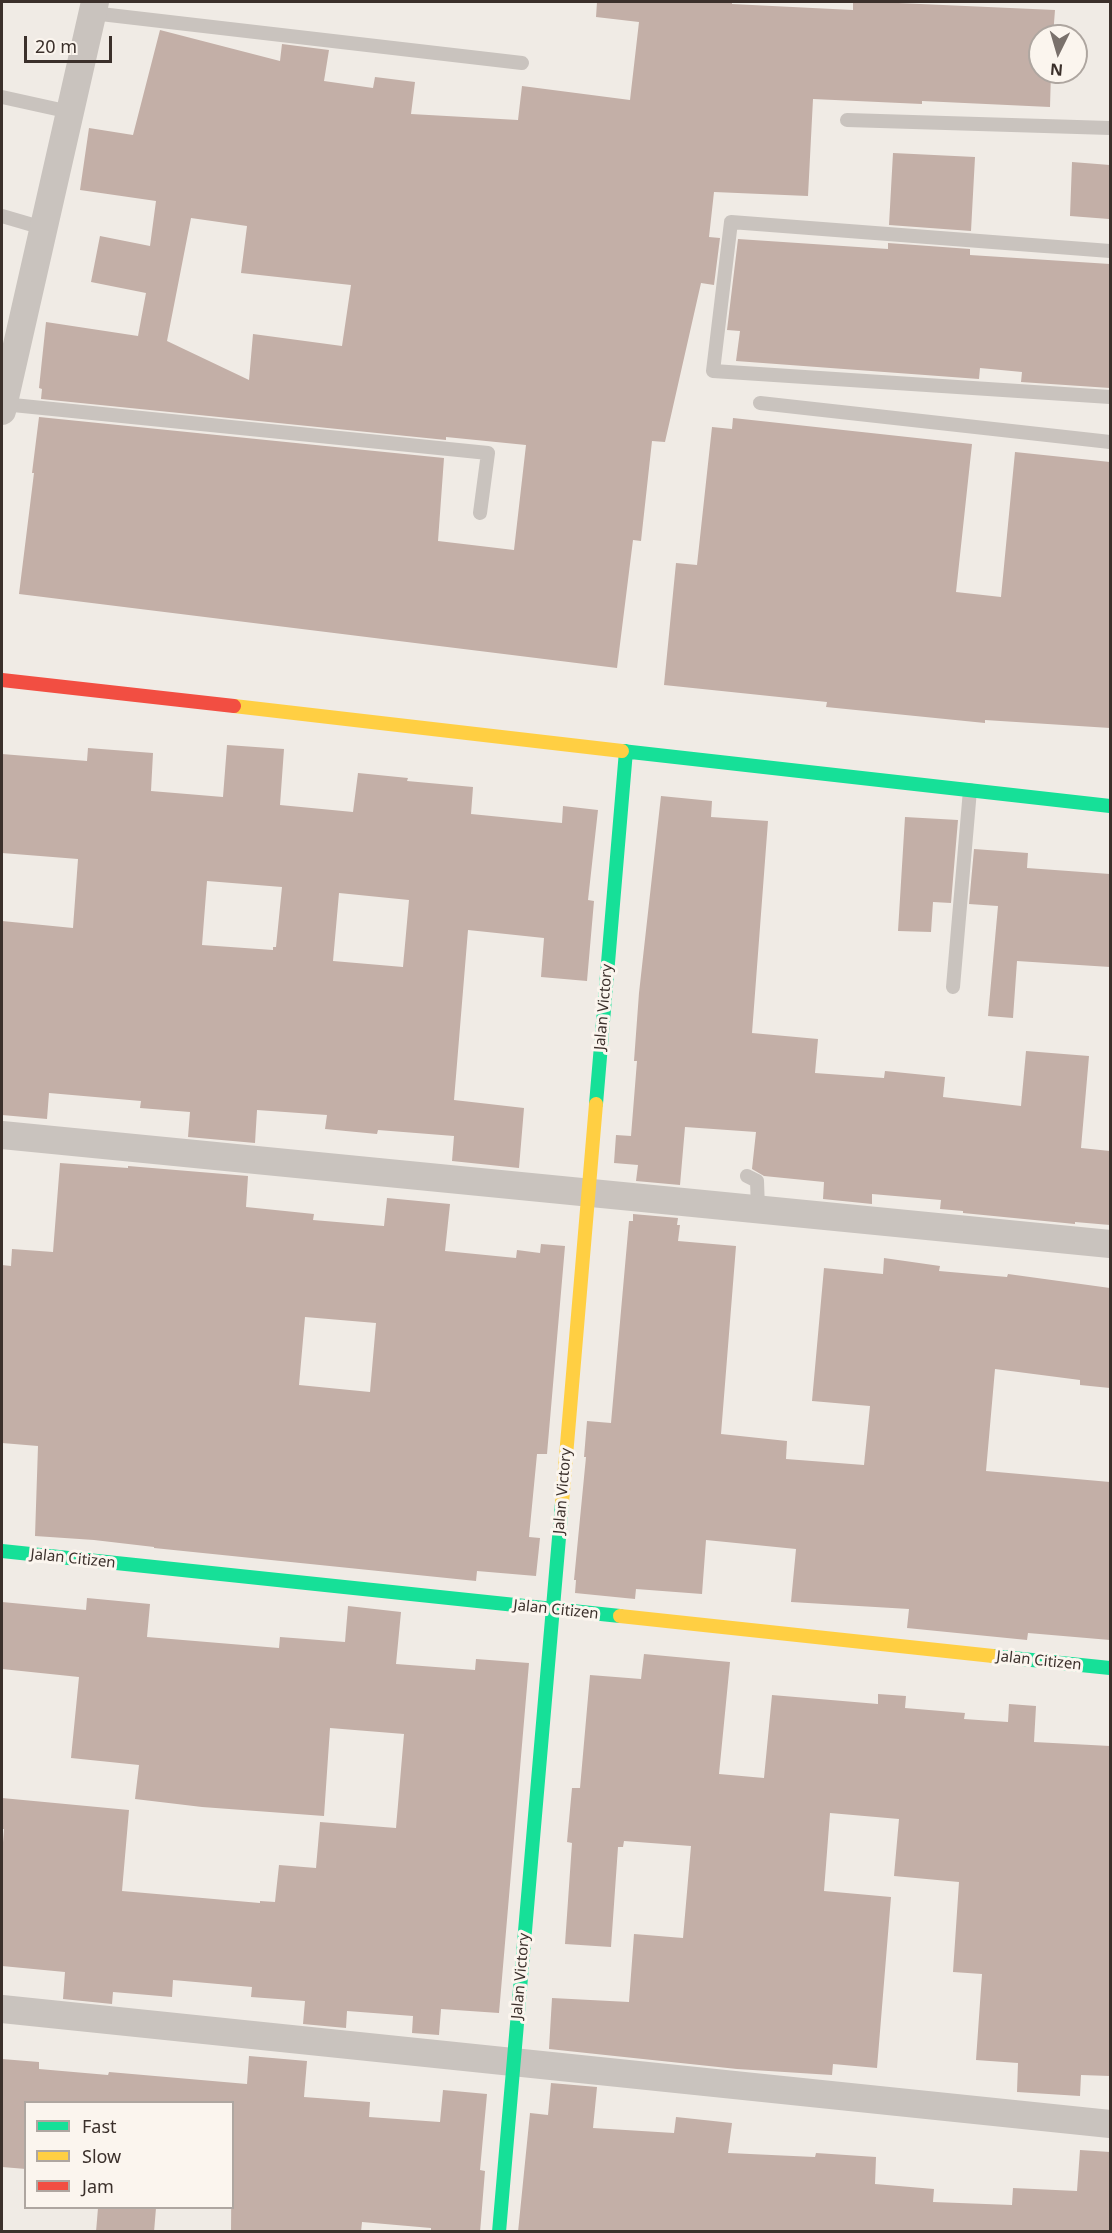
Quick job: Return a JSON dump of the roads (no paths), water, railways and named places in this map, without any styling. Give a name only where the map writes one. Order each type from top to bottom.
[{"type":"street","points":[[2,407],[93,7]]},
{"type":"street","points":[[2,680],[1110,806]]},
{"type":"street","name":"Jalan Victory","points":[[499,2232],[626,751]]},
{"type":"street","points":[[2,1135],[1110,1244]]},
{"type":"street","name":"Jalan Citizen","points":[[2,1551],[1110,1668]]},
{"type":"street","points":[[2,2009],[1110,2124]]},
{"type":"lane","points":[[93,7],[522,63]]},
{"type":"lane","points":[[2,97],[70,112]]},
{"type":"lane","points":[[847,120],[1110,128]]},
{"type":"lane","points":[[2,216],[43,228]]},
{"type":"lane","points":[[1110,251],[731,222],[713,371],[1110,396]]},
{"type":"lane","points":[[760,403],[1110,442]]},
{"type":"lane","points":[[2,407],[488,453],[480,513]]},
{"type":"lane","points":[[953,987],[970,790]]},
{"type":"lane","points":[[747,1176],[757,1181],[758,1209]]}]
